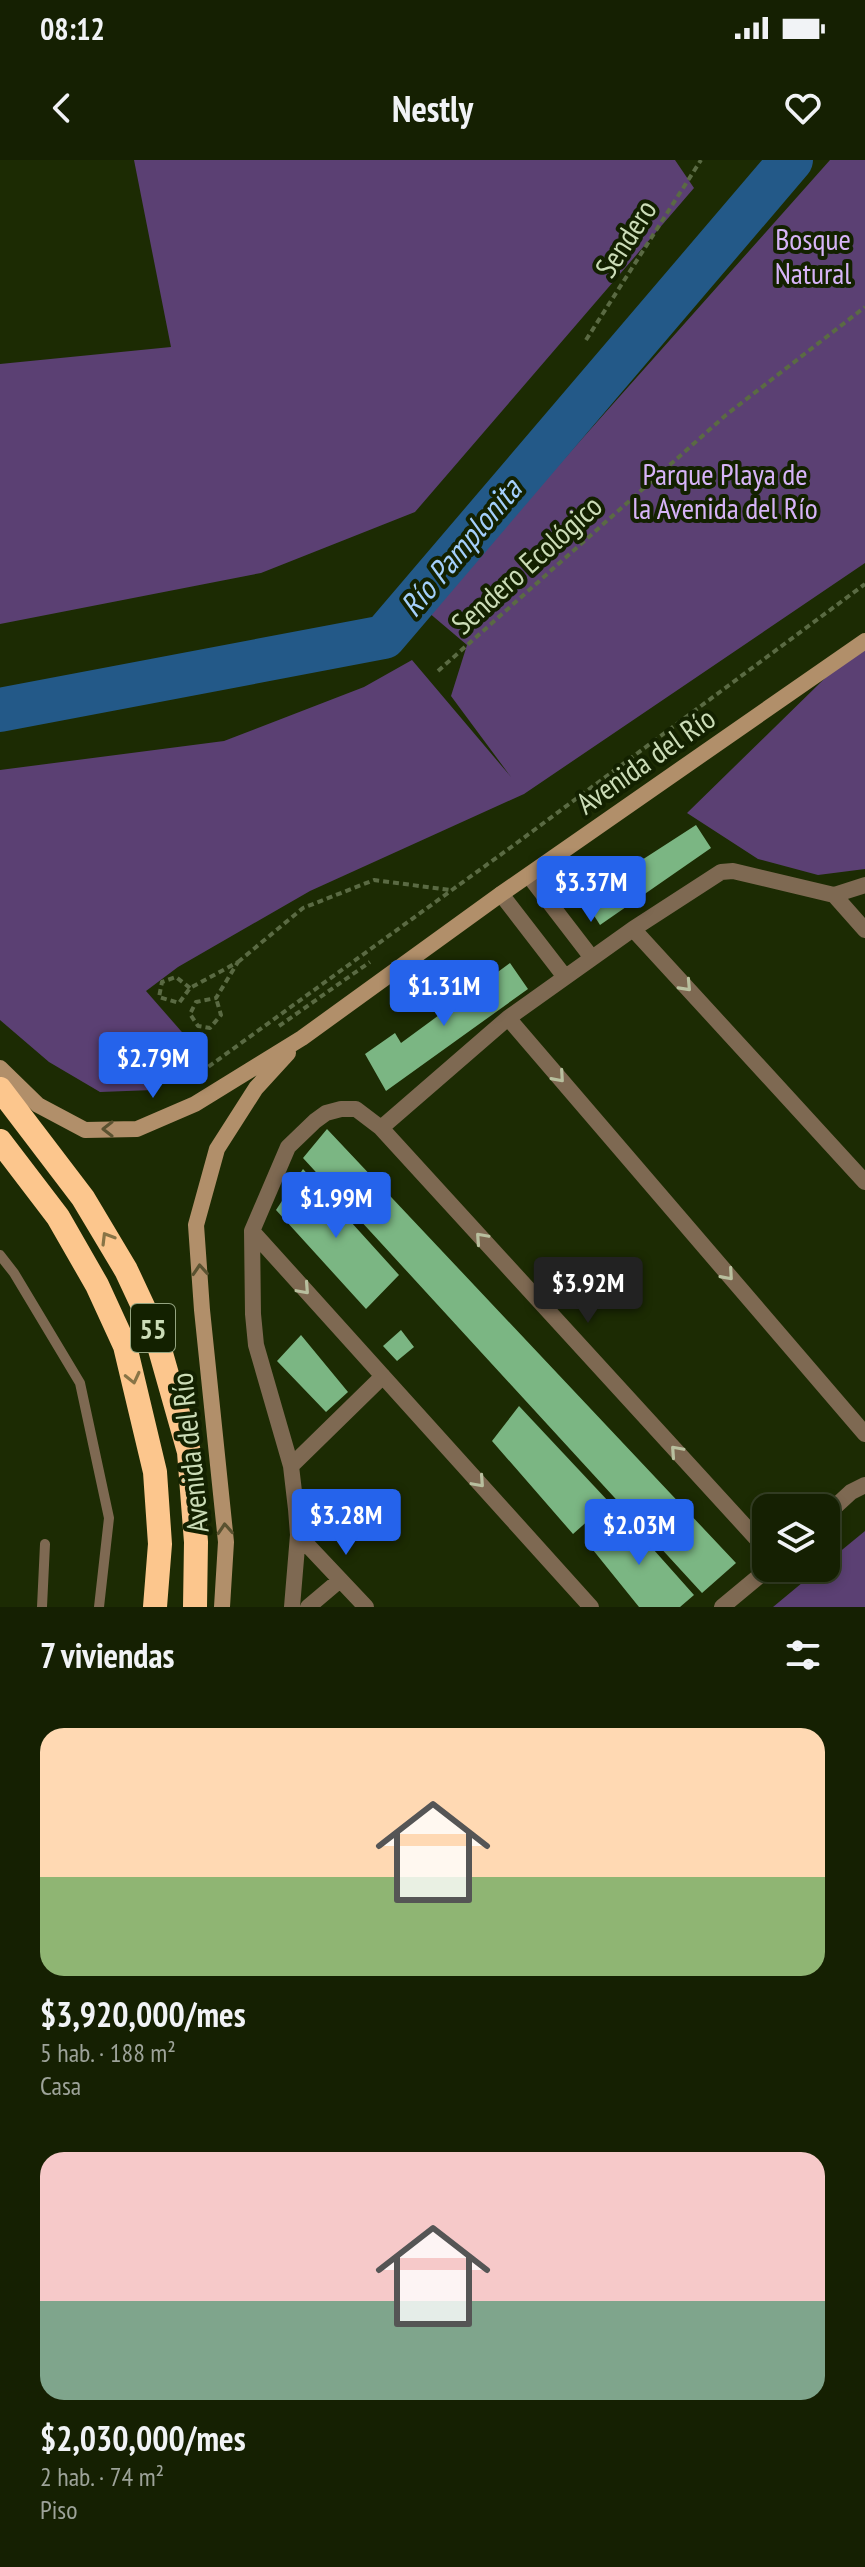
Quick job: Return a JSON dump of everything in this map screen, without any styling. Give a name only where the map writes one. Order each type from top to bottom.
[{"type":"highway","name":"55","points":[[0,1089],[83,1198],[126,1270],[155,1332],[189,1452],[196,1542],[195,1607]]},
{"type":"highway","name":"55","points":[[0,1141],[58,1217],[97,1285],[125,1346],[155,1472],[160,1544],[155,1607]]},
{"type":"main road","name":"Avenida del Río","points":[[0,1068],[38,1105],[85,1130],[137,1129],[195,1104],[302,1038],[501,894],[865,641]]},
{"type":"main road","name":"Avenida del Río","points":[[222,1607],[226,1542],[196,1225],[217,1149],[256,1088],[302,1038]]},
{"type":"street","points":[[381,1128],[508,1018],[633,929],[721,872],[733,871],[834,895],[865,885]]},
{"type":"street","points":[[529,876],[592,958]]},
{"type":"street","points":[[501,894],[565,977]]},
{"type":"street","points":[[834,895],[865,930]]},
{"type":"street","points":[[633,929],[865,1182]]},
{"type":"street","points":[[508,1018],[865,1434]]},
{"type":"street","points":[[292,1607],[298,1535],[291,1466],[256,1345],[252,1231],[288,1147],[326,1113],[341,1109],[356,1109],[381,1128],[752,1534]]},
{"type":"street","points":[[252,1231],[591,1607]]},
{"type":"street","points":[[291,1466],[383,1376]]},
{"type":"street","points":[[840,1502],[865,1485]]},
{"type":"street","points":[[298,1535],[366,1607]]},
{"type":"street","points":[[308,1607],[340,1580]]},
{"type":"street","points":[[722,1607],[752,1582]]},
{"type":"lane","points":[[0,1255],[80,1383],[109,1518],[99,1607]]},
{"type":"lane","points":[[42,1607],[45,1544]]},
{"type":"path","name":"Sendero","points":[[586,340],[701,160]]},
{"type":"path","name":"Sendero Ecológico","points":[[438,671],[726,415],[865,307]]},
{"type":"path","points":[[190,1088],[202,1082],[197,1075],[865,584]]},
{"type":"path","points":[[190,988],[176,977],[162,982],[159,997],[179,1003],[190,988],[238,962],[303,908],[374,880],[452,890]]},
{"type":"path","points":[[216,998],[221,1015],[210,1028],[198,1026],[190,1014],[196,1002],[216,998],[238,962]]},
{"type":"green space","points":[[134,160],[675,160],[694,188],[415,512],[261,573],[0,624],[0,364],[171,347]]},
{"type":"green space","points":[[830,160],[865,160],[865,563],[524,794],[310,891],[178,967],[146,991],[202,1055],[153,1090],[100,1092],[49,1062],[0,1020],[0,770],[224,741],[364,687],[412,660],[511,777],[451,696],[467,645],[428,612]]},
{"type":"green space","points":[[865,639],[865,869],[818,875],[758,859],[687,813]]},
{"type":"green space","points":[[865,1531],[865,1607],[773,1607],[803,1582],[840,1582],[840,1552]]},
{"type":"building","points":[[696,825],[711,848],[600,925],[583,898]]},
{"type":"building","points":[[510,963],[528,989],[386,1091],[365,1054],[395,1033],[401,1043]]},
{"type":"building","points":[[327,1129],[736,1563],[702,1593],[303,1158]]},
{"type":"building","points":[[303,1169],[399,1275],[366,1309],[276,1210]]},
{"type":"building","points":[[401,1330],[414,1347],[397,1361],[383,1346]]},
{"type":"building","points":[[301,1335],[348,1392],[326,1412],[277,1361]]},
{"type":"building","points":[[519,1406],[609,1502],[573,1534],[492,1441]]},
{"type":"building","points":[[621,1513],[694,1595],[680,1607],[639,1607],[589,1545]]},
{"type":"waterway","name":"Río Pamplonita","points":[[0,710],[384,637],[791,160]]},
{"type":"park label","name":"Bosque Natural","points":[[813,255]]},
{"type":"park label","name":"Parque Playa de la Avenida del Río","points":[[725,490]]}]
